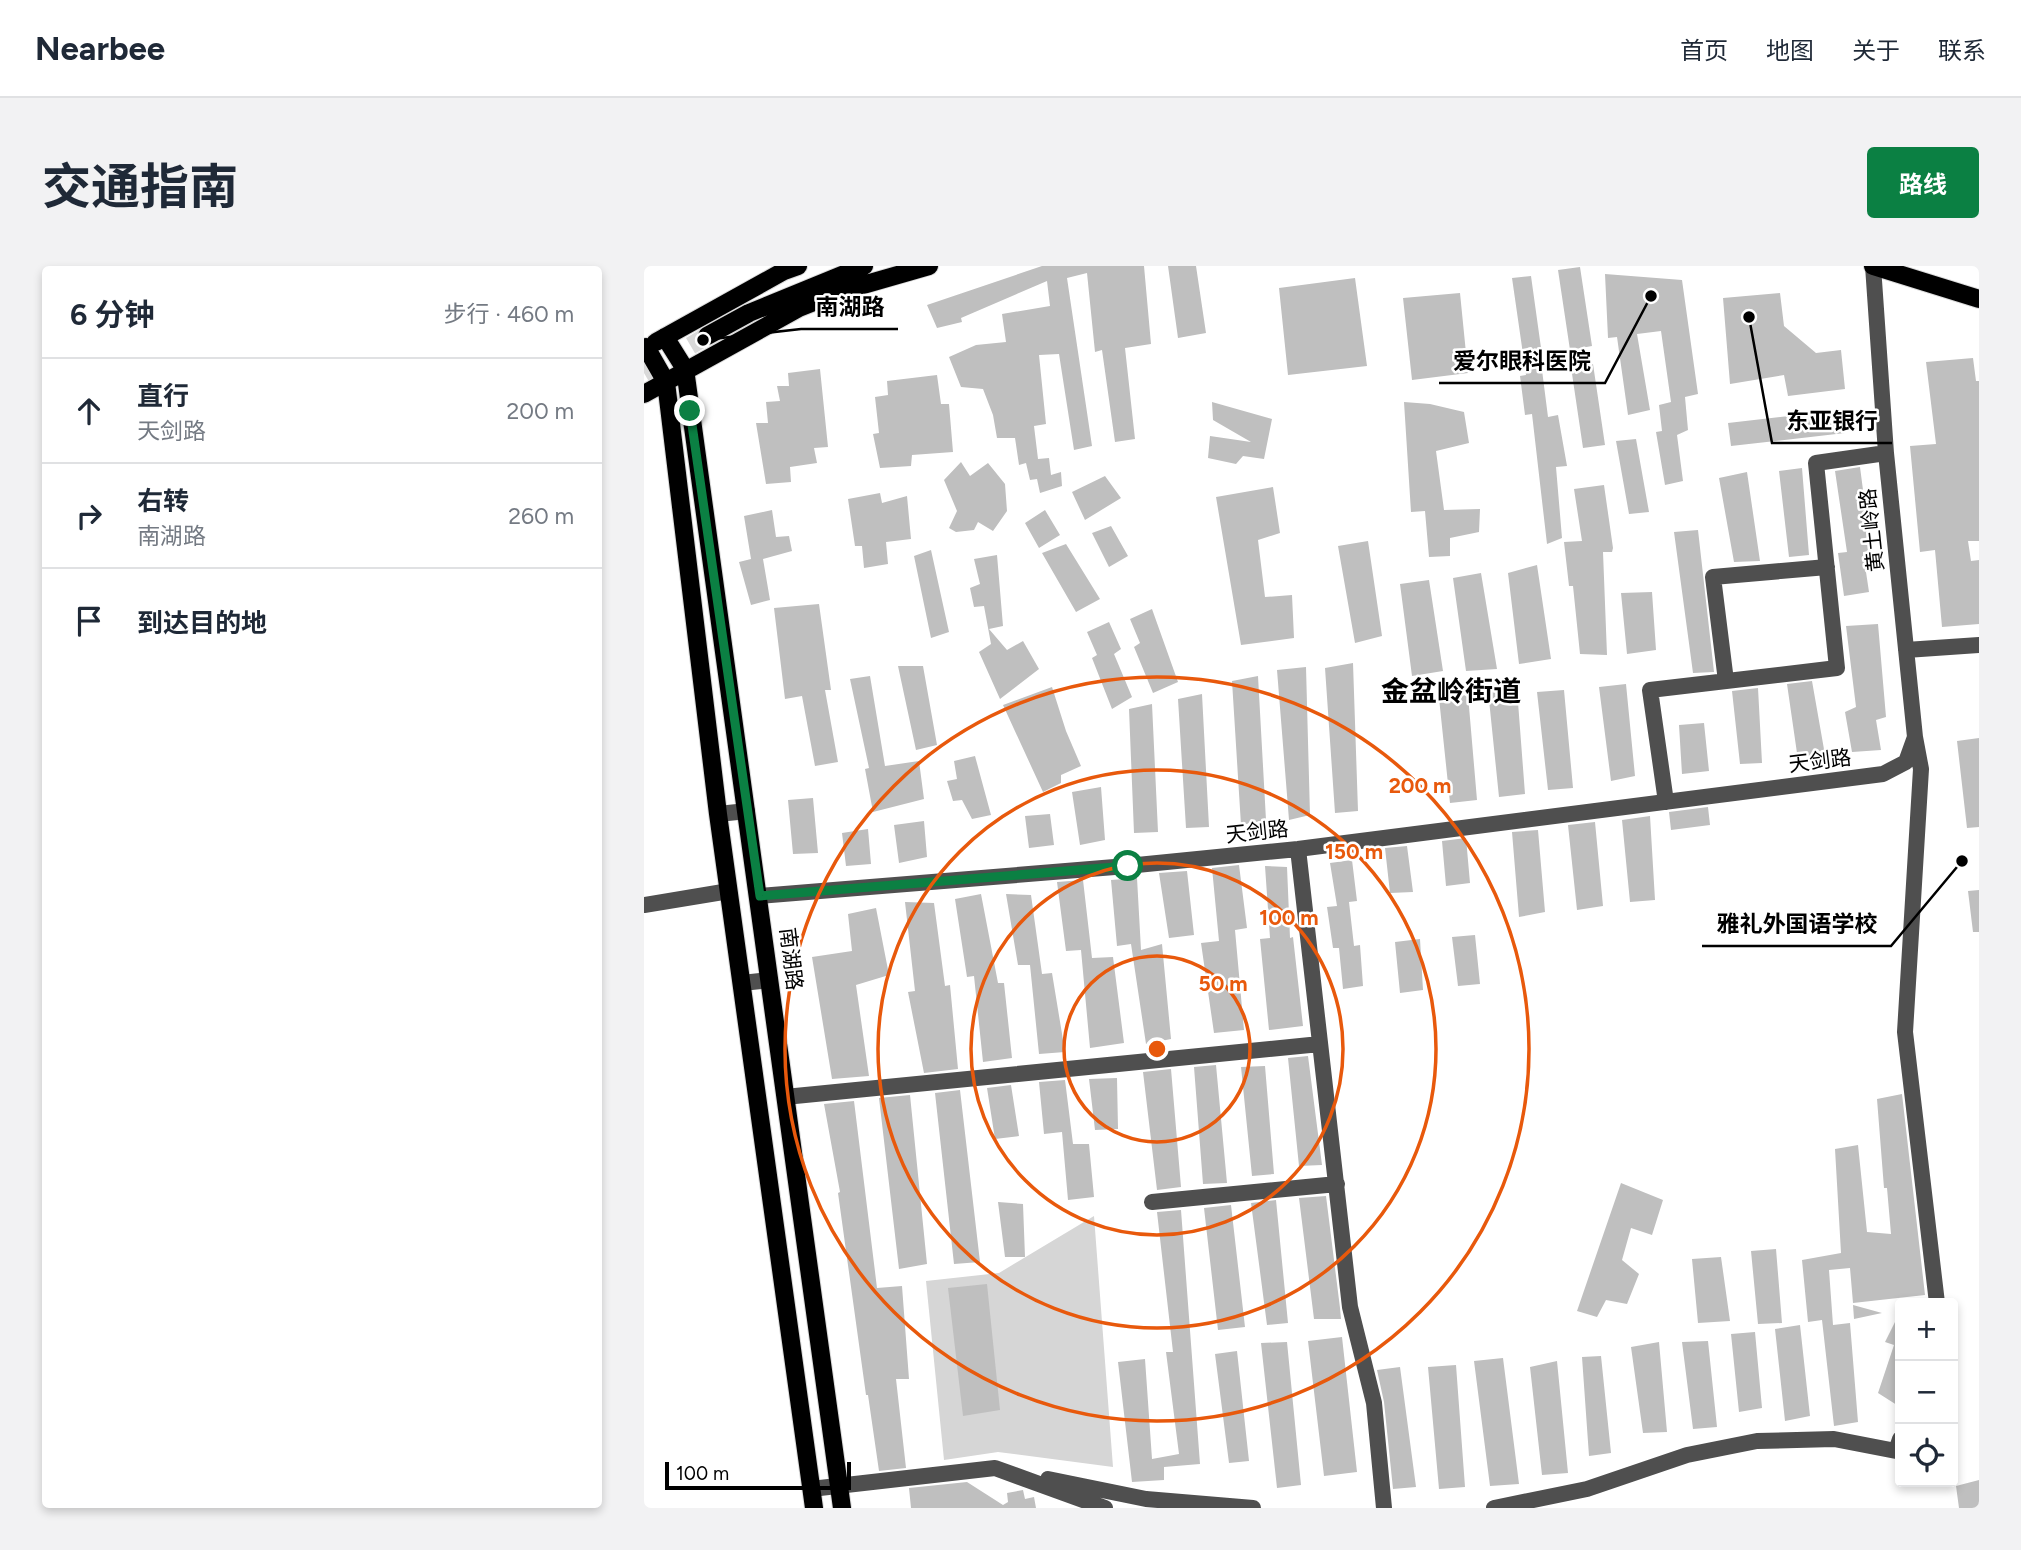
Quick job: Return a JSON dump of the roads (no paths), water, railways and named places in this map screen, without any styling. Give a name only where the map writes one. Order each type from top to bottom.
[{"type":"main road","points":[[798,266],[645,348],[666,382],[718,814],[814,1508]]},
{"type":"main road","points":[[708,336],[749,313],[864,266]]},
{"type":"main road","points":[[644,394],[799,308],[842,291],[929,266]]},
{"type":"main road","points":[[1873,266],[1900,271],[1979,299]]},
{"type":"main road","name":"南湖路","points":[[665,338],[685,369],[760,896],[842,1508]]},
{"type":"street","name":"黄土岭路","points":[[1873,266],[1886,453],[1915,737],[1922,769],[1905,1032],[1936,1298]]},
{"type":"street","points":[[1666,802],[1650,690],[1837,668],[1816,463],[1886,453]]},
{"type":"street","points":[[1726,681],[1713,577],[1827,567]]},
{"type":"street","points":[[1906,650],[1979,645]]},
{"type":"street","name":"天剑路","points":[[760,896],[1128,866],[1298,849],[1883,774],[1906,762],[1915,737]]},
{"type":"street","points":[[718,814],[747,811]]},
{"type":"street","points":[[1298,849],[1350,1307],[1374,1403],[1384,1508]]},
{"type":"street","points":[[644,905],[729,891]]},
{"type":"street","points":[[742,983],[770,980]]},
{"type":"street","points":[[785,1097],[1321,1044]]},
{"type":"street","points":[[1152,1202],[1336,1184]]},
{"type":"street","points":[[1494,1508],[1587,1489],[1687,1455],[1757,1441],[1834,1439],[1895,1451]]},
{"type":"street","points":[[811,1489],[995,1468],[1146,1499],[1254,1508]]},
{"type":"street","points":[[995,1468],[1105,1508]]},
{"type":"tunnel","points":[[644,373],[707,336]]},
{"type":"place","name":"爱尔眼科医院","points":[[1651,296]]},
{"type":"place","name":"东亚银行","points":[[1749,317]]},
{"type":"place","name":"南湖路","points":[[703,340]]},
{"type":"place","name":"雅礼外国语学校","points":[[1962,861]]},
{"type":"district","name":"金盆岭街道","points":[[1451,691]]}]
